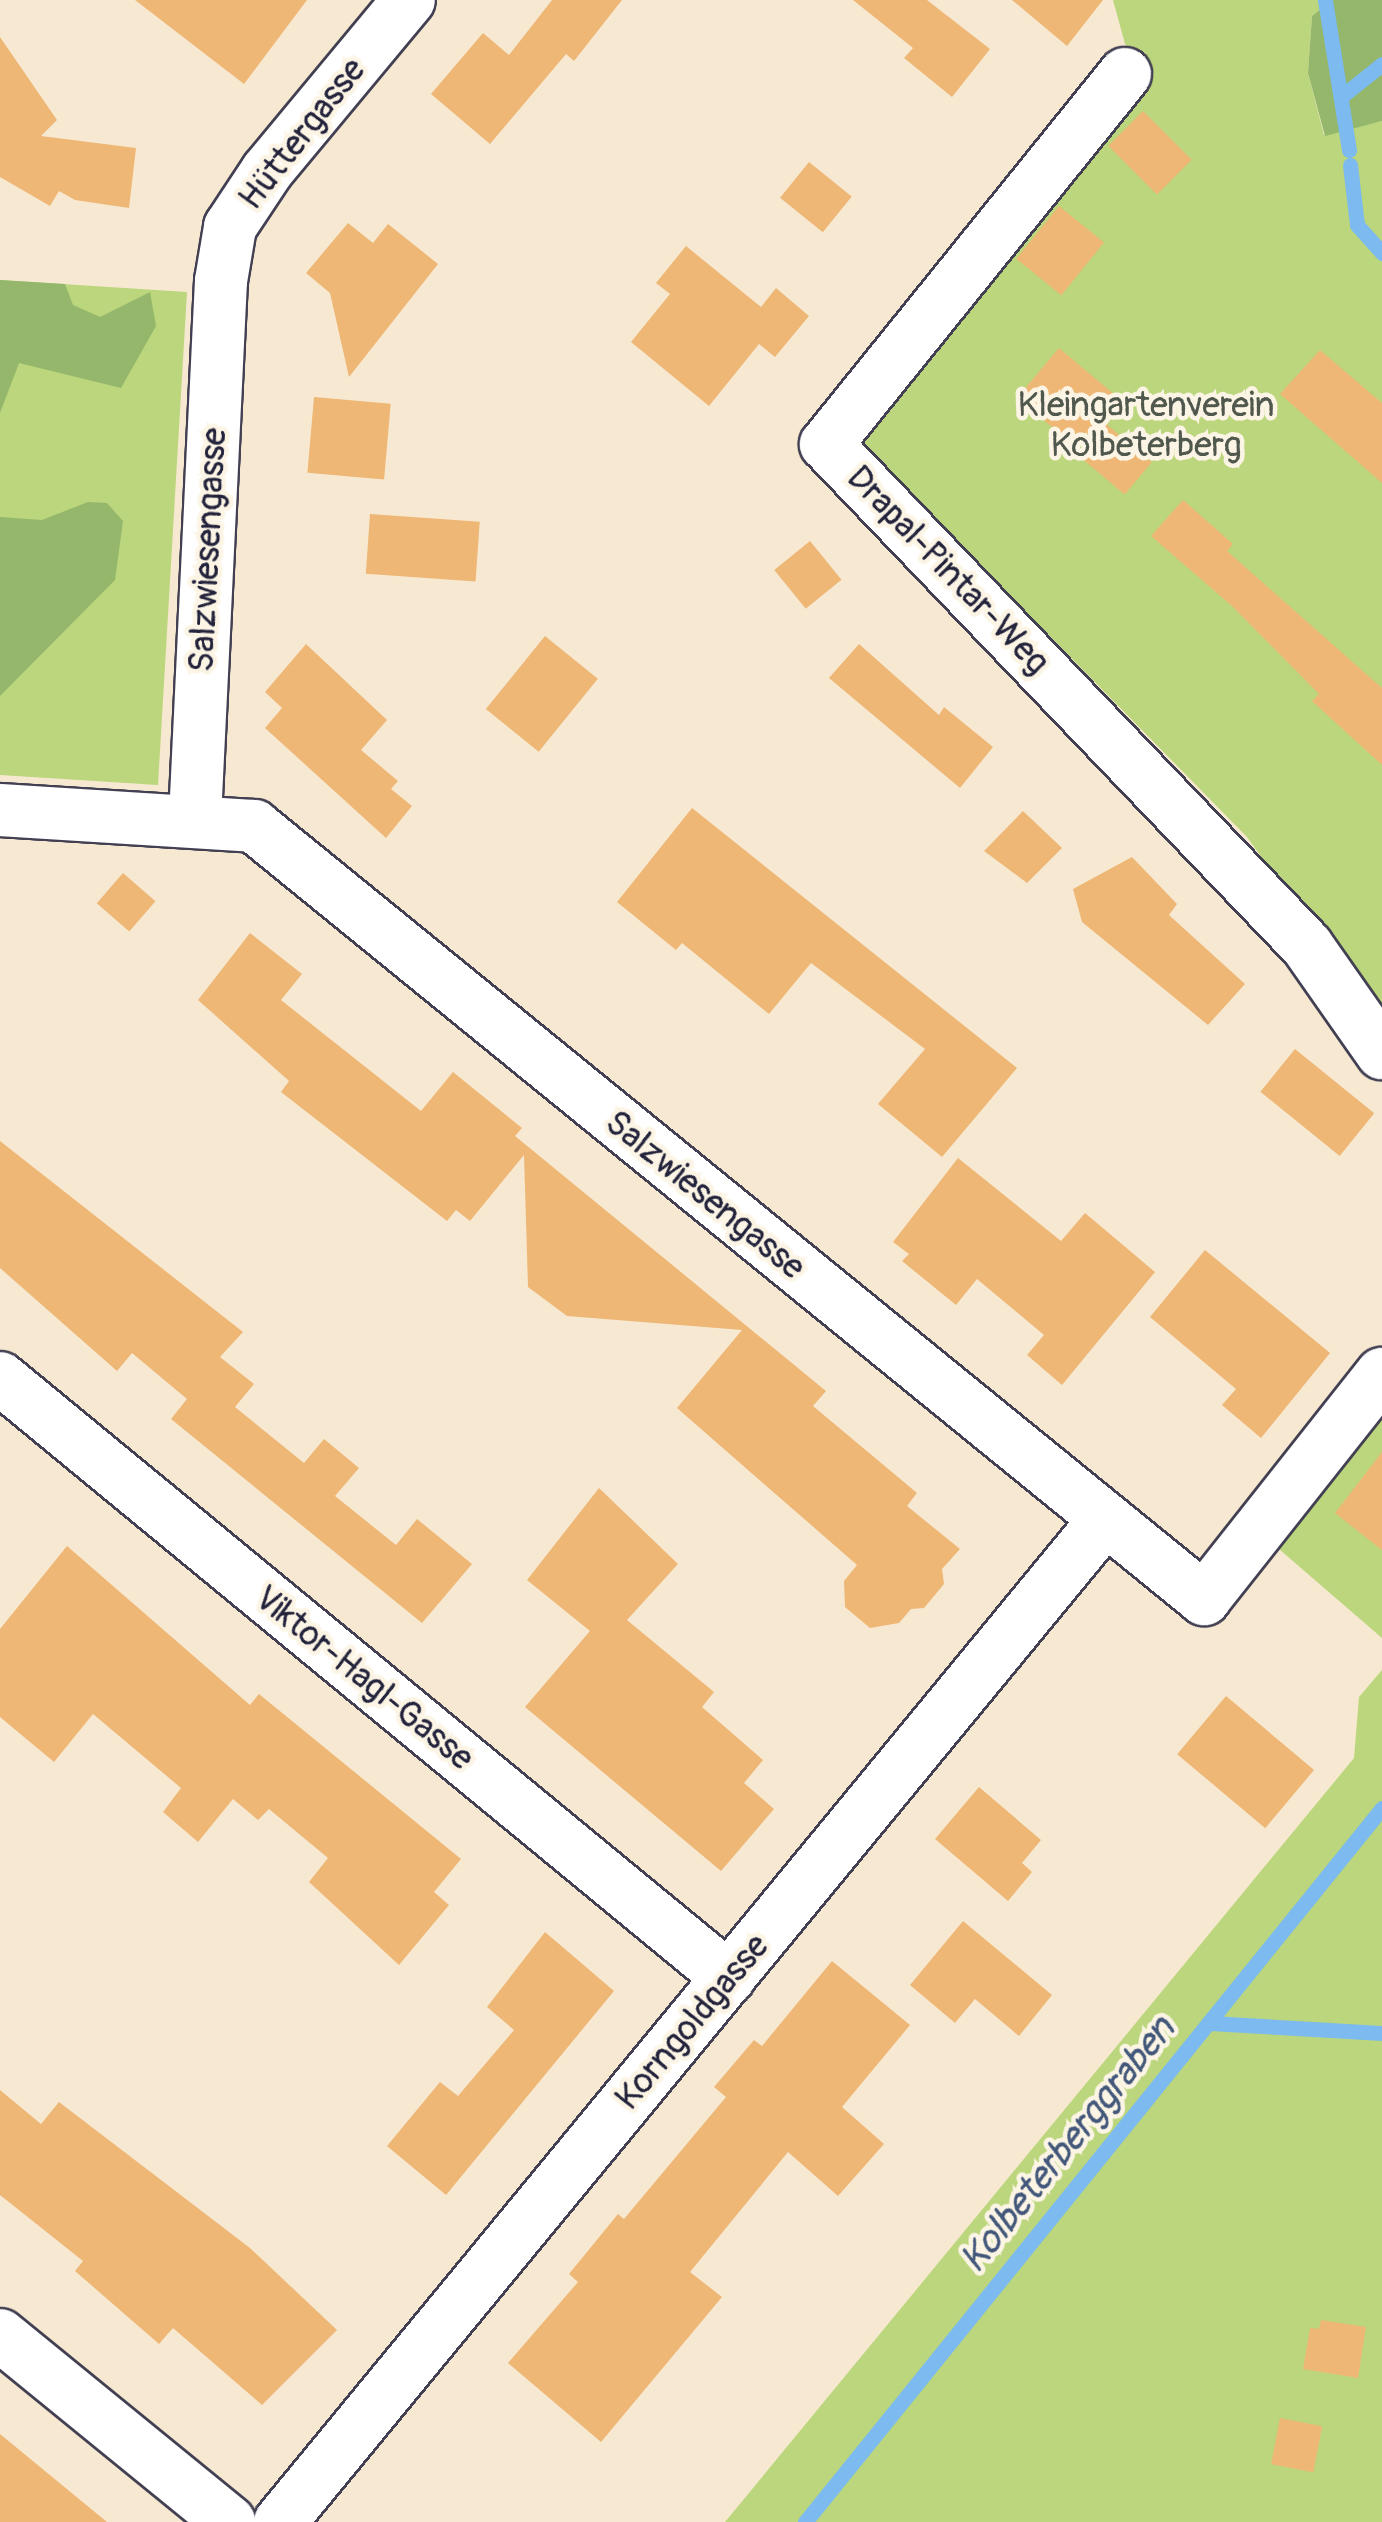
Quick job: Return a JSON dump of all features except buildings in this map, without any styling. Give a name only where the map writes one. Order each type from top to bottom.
[{"type":"street","name":"Hüttergasse","points":[[221,281],[230,227],[267,171],[409,0]]},
{"type":"street","name":"Drapal-Pintar-Weg","points":[[1125,74],[826,444],[1307,946],[1382,1053]]},
{"type":"street","name":"Salzwiesengasse","points":[[195,818],[221,281]]},
{"type":"street","name":"Salzwiesengasse","points":[[0,810],[195,818],[254,826],[1204,1599],[1382,1374]]},
{"type":"street","name":"Viktor-Hagl-Gasse","points":[[0,1378],[729,1978]]},
{"type":"street","name":"Korngoldgasse","points":[[288,2520],[1104,1521]]},
{"type":"street","points":[[0,2335],[230,2522]]},
{"type":"green space","name":"Kleingartenverein Kolbeterberg","points":[[1113,0],[1332,0],[1312,16],[1308,73],[1324,135],[1382,121],[1382,1023],[1247,837],[861,444],[862,427],[1149,75],[1125,44]]},
{"type":"green space","points":[[1332,0],[1382,0],[1382,121],[1325,136],[1308,73],[1312,16]]},
{"type":"green space","points":[[0,280],[187,292],[158,785],[0,775]]},
{"type":"green space","points":[[0,280],[65,284],[73,305],[100,317],[150,292],[156,326],[121,388],[19,363],[0,413]]},
{"type":"green space","points":[[88,502],[107,503],[123,521],[115,580],[0,696],[0,517],[42,520]]},
{"type":"green space","points":[[1382,1408],[1382,1638],[1272,1543]]},
{"type":"green space","points":[[1382,1670],[1382,2522],[725,2522],[1354,1758],[1359,1697]]},
{"type":"waterway","name":"Kolbeterberggraben","points":[[1325,0],[1349,150]]},
{"type":"waterway","points":[[1342,96],[1382,64]]},
{"type":"waterway","name":"Kolbeterberggraben","points":[[1350,165],[1357,225],[1382,253]]},
{"type":"waterway","name":"Kolbeterberggraben","points":[[805,2522],[1382,1808]]},
{"type":"waterway","points":[[1210,2023],[1382,2033]]}]
